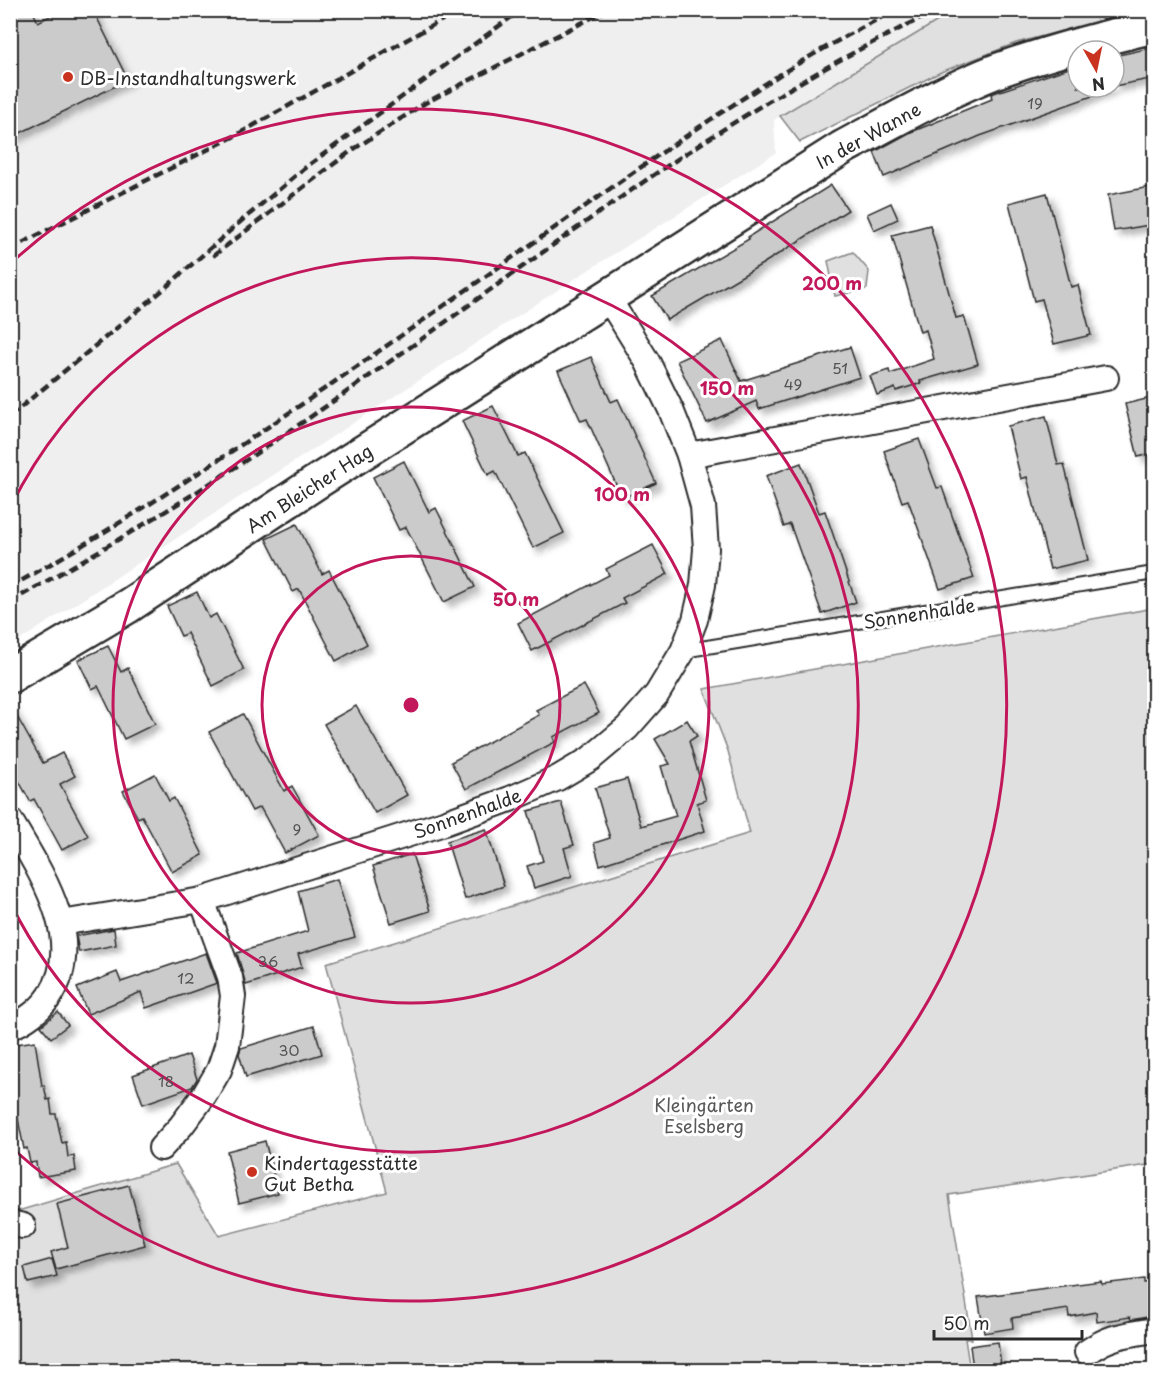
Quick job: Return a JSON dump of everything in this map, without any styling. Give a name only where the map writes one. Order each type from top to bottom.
[{"type":"street","name":"In der Wanne","points":[[608,298],[842,148],[921,105],[998,71],[1050,54],[1155,26]]},
{"type":"street","name":"Sonnenhalde","points":[[61,923],[202,900],[444,823],[558,778],[590,759],[627,728],[657,694],[683,651],[695,620],[703,585],[706,549],[703,506],[689,455],[671,410],[647,361],[608,298]]},
{"type":"street","name":"Am Bleicher Hag","points":[[10,676],[128,606],[318,481],[608,298]]},
{"type":"street","points":[[689,455],[1106,378]]},
{"type":"street","points":[[10,820],[55,904],[61,923],[63,962],[56,987],[45,1003],[32,1015],[10,1027]]},
{"type":"street","points":[[161,1148],[205,1094],[219,1070],[227,1046],[233,996],[230,977],[202,900]]},
{"type":"street","points":[[1087,1352],[1102,1341],[1155,1330]]},
{"type":"lane","name":"Sonnenhalde","points":[[683,651],[1155,573]]},
{"type":"shaded area","points":[[11,11],[959,11],[941,19],[774,120],[776,153],[590,269],[11,646]]},
{"type":"green space","points":[[959,11],[1138,11],[1016,43],[941,72],[800,142],[780,116],[941,19]]},
{"type":"green space","points":[[853,252],[869,271],[867,289],[835,296],[828,261]]},
{"type":"green space","name":"Kleingärten Eselsberg","points":[[1154,608],[1154,1164],[949,1195],[972,1339],[965,1339],[970,1370],[880,1370],[879,1368],[869,1370],[11,1370],[11,1213],[176,1164],[219,1236],[387,1192],[326,963],[750,833],[728,751],[704,689]]},
{"type":"building","name":"DB-Instandhaltungswerk","points":[[10,10],[32,10],[38,22],[62,10],[93,10],[128,80],[10,138]]},
{"type":"building","points":[[1155,47],[1155,78],[1126,84],[1126,53]]},
{"type":"building","points":[[1066,69],[1066,99],[1084,99],[980,136],[884,177],[874,152],[909,133],[992,99],[991,94]]},
{"type":"building","points":[[831,185],[848,210],[667,320],[652,296],[749,239],[748,237]]},
{"type":"building","points":[[1155,186],[1155,224],[1114,231],[1108,195]]},
{"type":"building","points":[[1047,193],[1071,287],[1078,285],[1091,335],[1054,344],[1042,299],[1034,301],[1009,203]]},
{"type":"building","points":[[891,203],[898,219],[874,230],[867,214]]},
{"type":"building","points":[[930,225],[956,318],[964,316],[978,364],[877,395],[870,376],[889,370],[890,374],[934,359],[926,330],[920,332],[892,235]]},
{"type":"building","points":[[722,340],[741,381],[850,347],[860,377],[759,409],[756,401],[707,423],[677,361]]},
{"type":"building","points":[[591,357],[611,402],[618,399],[656,483],[622,498],[587,419],[581,421],[558,371]]},
{"type":"building","points":[[1155,397],[1155,453],[1138,457],[1125,404]]},
{"type":"building","points":[[493,406],[518,456],[525,453],[564,533],[533,548],[495,471],[488,475],[462,421]]},
{"type":"building","points":[[1046,416],[1058,465],[1064,464],[1088,560],[1050,569],[1027,477],[1021,479],[1008,426]]},
{"type":"building","points":[[919,439],[937,488],[942,487],[974,578],[940,589],[908,500],[902,502],[884,451]]},
{"type":"building","points":[[404,461],[429,512],[436,508],[475,587],[444,602],[406,527],[399,530],[373,477]]},
{"type":"building","points":[[801,463],[819,513],[825,511],[856,602],[822,614],[790,524],[784,527],[766,476]]},
{"type":"building","points":[[297,524],[322,574],[329,570],[367,644],[336,661],[299,589],[293,592],[266,539]]},
{"type":"building","points":[[653,545],[668,574],[622,598],[625,603],[532,651],[518,623],[609,575],[606,569]]},
{"type":"building","points":[[197,592],[209,618],[216,614],[244,670],[213,686],[187,633],[181,636],[167,606]]},
{"type":"building","points":[[108,646],[121,672],[128,668],[155,724],[124,739],[98,686],[92,689],[78,660]]},
{"type":"building","points":[[584,685],[599,713],[553,737],[555,742],[466,789],[451,762],[539,715],[536,710]]},
{"type":"building","points":[[10,704],[43,763],[62,753],[75,776],[60,784],[88,836],[62,850],[34,799],[30,801],[10,765]]},
{"type":"building","points":[[356,706],[407,795],[375,813],[324,724]]},
{"type":"building","points":[[243,714],[284,791],[292,786],[319,835],[285,853],[260,807],[252,811],[209,732]]},
{"type":"building","points":[[687,720],[697,736],[689,741],[706,800],[697,803],[705,831],[600,865],[594,843],[610,838],[595,788],[627,779],[641,826],[676,816],[661,766],[670,764],[655,739]]},
{"type":"building","points":[[155,774],[169,801],[174,798],[203,855],[172,872],[142,816],[138,818],[123,791]]},
{"type":"building","points":[[561,802],[574,845],[564,848],[572,876],[534,888],[527,866],[543,861],[528,811]]},
{"type":"building","points":[[486,829],[504,886],[465,899],[447,841]]},
{"type":"building","points":[[412,854],[430,911],[391,923],[373,866]]},
{"type":"building","points":[[337,879],[355,937],[298,954],[302,967],[246,985],[237,953],[308,931],[298,891]]},
{"type":"building","points":[[114,929],[116,945],[79,952],[76,936]]},
{"type":"building","points":[[206,953],[217,983],[146,1008],[141,992],[88,1014],[77,988],[117,972],[121,982]]},
{"type":"building","points":[[58,1012],[68,1025],[51,1038],[41,1026]]},
{"type":"building","points":[[314,1026],[322,1054],[246,1077],[239,1054],[241,1048]]},
{"type":"building","points":[[35,1041],[42,1086],[44,1085],[47,1100],[50,1099],[52,1114],[56,1114],[62,1143],[66,1142],[68,1157],[74,1156],[76,1171],[38,1177],[36,1162],[30,1163],[27,1148],[24,1149],[18,1119],[14,1120],[10,1099],[10,1045]]},
{"type":"building","points":[[189,1055],[197,1079],[192,1087],[143,1104],[133,1075]]},
{"type":"building","name":"Kindertagesstätte Gut Betha","points":[[265,1141],[278,1193],[239,1203],[227,1151]]},
{"type":"building","points":[[129,1185],[145,1245],[56,1269],[51,1252],[68,1247],[57,1204]]},
{"type":"building","points":[[52,1259],[57,1276],[28,1283],[24,1267]]},
{"type":"building","points":[[1144,1279],[1144,1283],[1155,1282],[1153,1316],[1097,1322],[1096,1312],[1069,1317],[1068,1309],[1012,1318],[1013,1328],[984,1333],[978,1297],[1101,1281],[1102,1284]]},
{"type":"building","points":[[998,1342],[1001,1365],[973,1369],[970,1346]]},
{"type":"railway","points":[[10,249],[231,138],[460,10]]},
{"type":"railway","points":[[10,416],[164,289],[306,167],[521,10]]},
{"type":"railway","points":[[213,256],[351,151],[425,103],[607,10]]},
{"type":"railway","points":[[10,587],[141,510],[268,427],[642,166],[738,102],[800,62],[895,10]]},
{"type":"railway","points":[[10,602],[143,525],[262,450],[586,222],[723,130],[865,46],[939,10]]},
{"type":"place","name":"DB-Instandhaltungswerk","points":[[68,77]]},
{"type":"place","name":"Kindertagesstätte Gut Betha","points":[[252,1172]]}]
